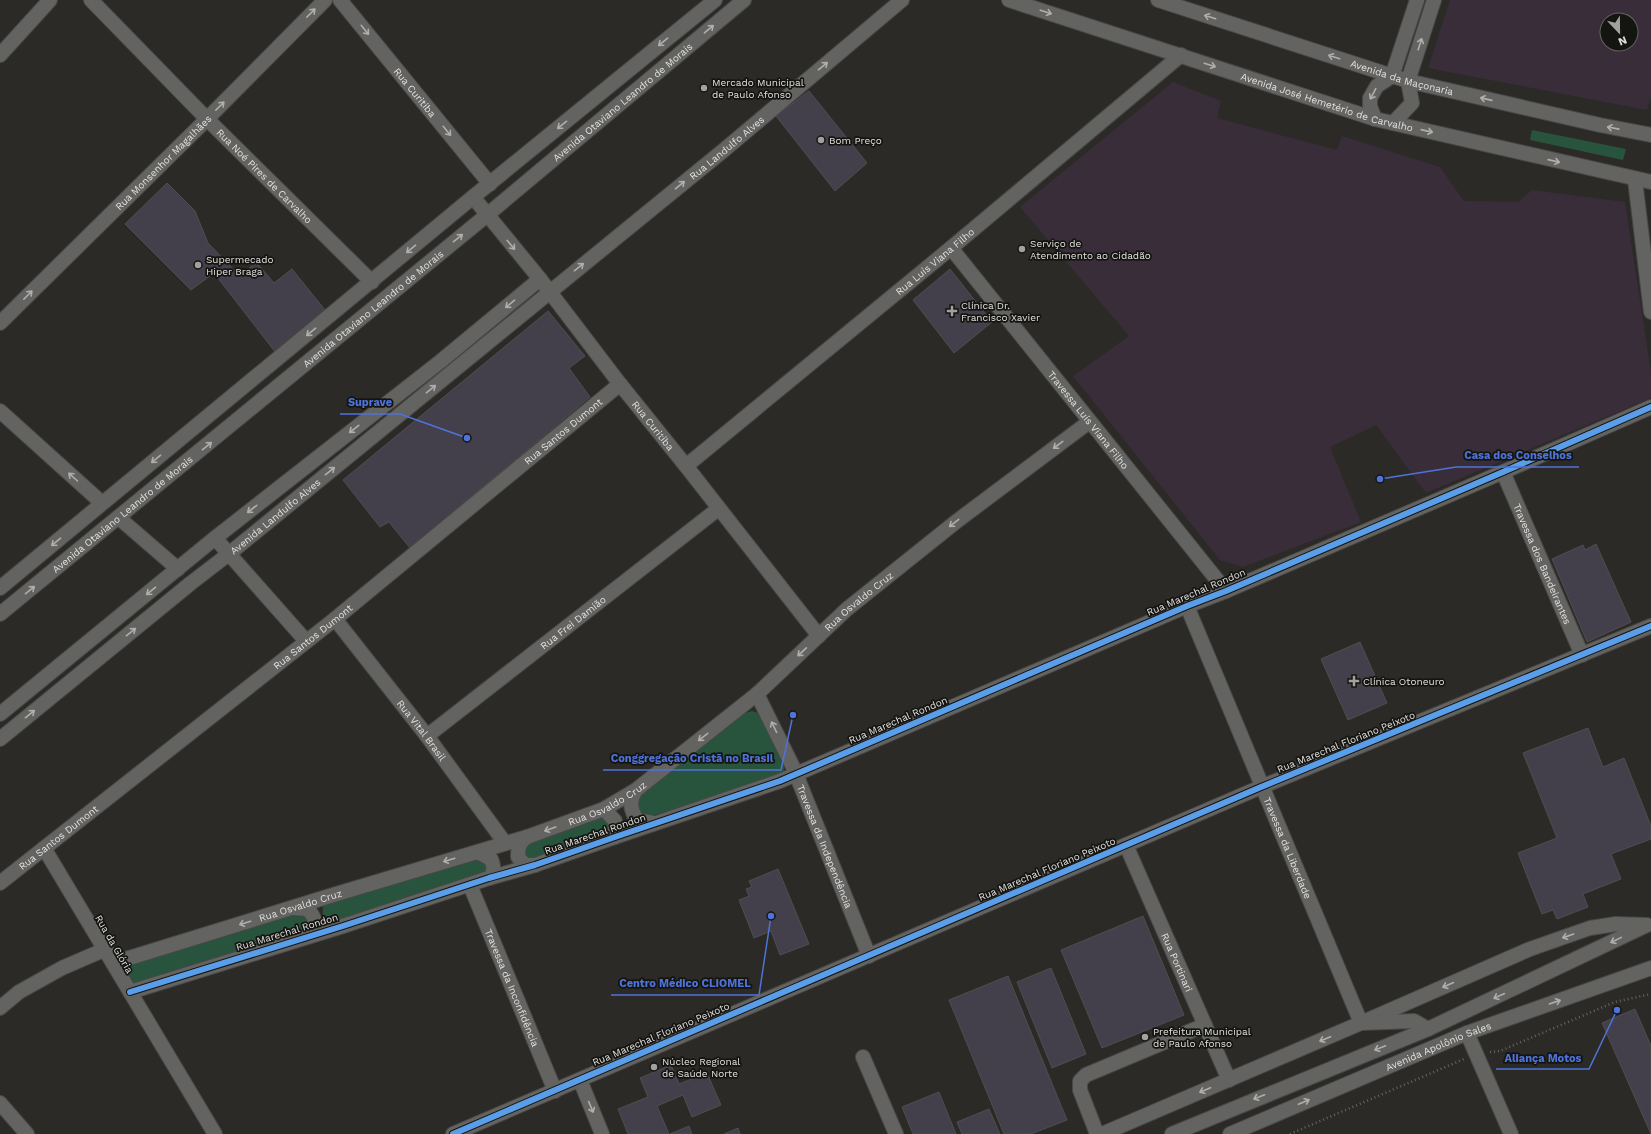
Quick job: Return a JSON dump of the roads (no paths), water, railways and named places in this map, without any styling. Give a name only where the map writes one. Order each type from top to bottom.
[{"type":"street","points":[[3,46],[50,0]]},
{"type":"street","name":"Rua Noé Pires de Carvalho","points":[[91,0],[207,119],[372,282]]},
{"type":"street","name":"Rua Monsenhor Magalhães","points":[[0,322],[207,119],[325,0]]},
{"type":"street","name":"Rua Curitiba","points":[[340,0],[490,184]]},
{"type":"street","name":"Avenida Otaviano Leandro de Morais","points":[[0,588],[250,383],[473,197],[715,0]]},
{"type":"street","name":"Avenida Otaviano Leandro de Morais","points":[[0,614],[487,215],[744,0]]},
{"type":"street","name":"Rua Landulfo Alves","points":[[549,292],[724,150],[902,0]]},
{"type":"street","name":"Avenida José Hemetério de Carvalho","points":[[1009,0],[1375,119],[1635,180],[1651,182]]},
{"type":"street","name":"Avenida da Maçonaria","points":[[1158,0],[1408,81],[1592,124],[1651,135]]},
{"type":"street","points":[[1375,119],[1370,106],[1370,98],[1377,86],[1392,76],[1417,0]]},
{"type":"street","points":[[1393,123],[1412,104],[1408,81],[1434,0]]},
{"type":"street","name":"Rua Luís Viana Filho","points":[[686,466],[951,248],[1181,55]]},
{"type":"street","points":[[628,71],[640,87]]},
{"type":"street","points":[[1635,180],[1651,312]]},
{"type":"street","name":"Rua Curitiba","points":[[473,197],[540,279],[620,384],[819,636]]},
{"type":"street","name":"Travessa Luís Viana Filho","points":[[951,248],[1226,591]]},
{"type":"street","name":"Avenida Landulfo Alves","points":[[0,714],[215,538],[441,361],[540,279]]},
{"type":"street","name":"Avenida Landulfo Alves","points":[[2,734],[230,553],[549,292]]},
{"type":"street","points":[[250,383],[263,399]]},
{"type":"street","name":"Rua Santos Dumont","points":[[0,882],[335,619],[620,384]]},
{"type":"street","name":"Rua Marechal Rondon","points":[[130,992],[343,926],[489,878],[535,865],[615,836],[796,775],[1651,407]]},
{"type":"street","points":[[0,411],[102,503]]},
{"type":"street","name":"Rua Osvaldo Cruz","points":[[113,963],[527,837],[604,809],[636,790],[757,694],[847,609],[957,521],[1089,422]]},
{"type":"street","name":"Travessa dos Bandeirantes","points":[[1503,472],[1582,655]]},
{"type":"street","name":"Rua Frei Damião","points":[[427,736],[718,509]]},
{"type":"street","points":[[119,518],[178,569]]},
{"type":"street","points":[[215,538],[230,553],[306,641]]},
{"type":"street","name":"Travessa da Liberdade","points":[[1186,606],[1261,788],[1362,1024]]},
{"type":"street","name":"Rua Vital Brasil","points":[[335,619],[427,736],[505,843]]},
{"type":"street","name":"Rua Marechal Floriano Peixoto","points":[[453,1134],[1126,845],[1651,626]]},
{"type":"street","name":"Travessa da Independência","points":[[757,694],[796,775],[869,956]]},
{"type":"street","points":[[636,790],[632,798],[631,810],[637,820],[655,823]]},
{"type":"street","points":[[604,809],[615,821],[615,836]]},
{"type":"street","points":[[527,837],[522,840],[518,849],[518,857],[525,865],[535,865]]},
{"type":"street","name":"Rua Portinari","points":[[1126,845],[1229,1080]]},
{"type":"street","name":"Rua da Glória","points":[[44,848],[106,949],[215,1134]]},
{"type":"street","points":[[478,852],[491,859],[494,867],[492,875],[489,878]]},
{"type":"street","name":"Travessa da Inconfidência","points":[[470,885],[555,1091]]},
{"type":"street","points":[[333,895],[328,898],[322,907],[323,920],[331,925],[343,926]]},
{"type":"street","points":[[292,908],[305,908],[313,914],[316,925],[310,934],[303,938]]},
{"type":"street","points":[[1362,1024],[1530,949],[1577,932],[1590,928],[1616,924],[1649,924]]},
{"type":"street","name":"Avenida Apolônio Sales","points":[[1172,1134],[1259,1097],[1428,1029],[1649,924]]},
{"type":"street","points":[[0,1008],[25,988],[62,968],[106,949]]},
{"type":"street","name":"Avenida Apolônio Sales","points":[[1230,1134],[1467,1033],[1651,968]]},
{"type":"street","name":"Avenida Apolônio Sales","points":[[1102,1134],[1362,1024],[1414,1021],[1428,1029]]},
{"type":"street","points":[[1097,1134],[1080,1090],[1080,1082],[1086,1075],[1205,1025]]},
{"type":"street","points":[[1467,1033],[1511,1134]]},
{"type":"street","points":[[863,1057],[896,1134]]},
{"type":"street","points":[[580,1080],[602,1134]]},
{"type":"street","points":[[0,1103],[27,1134]]},
{"type":"place","name":"Mercado Municipal de Paulo Afonso","points":[[704,88]]},
{"type":"place","name":"Bom Preço","points":[[821,140]]},
{"type":"place","name":"Serviço de Atendimento ao Cidadão","points":[[1022,249]]},
{"type":"place","name":"Supermecado Hiper Braga","points":[[198,265]]},
{"type":"place","name":"Clínica Dr. Francisco Xavier","points":[[952,311]]},
{"type":"place","name":"Suprave","points":[[467,438]]},
{"type":"place","name":"Casa dos Conselhos","points":[[1380,479]]},
{"type":"place","name":"Clínica Otoneuro","points":[[1354,681]]},
{"type":"place","name":"Conggregação Cristã no Brasil","points":[[793,715]]},
{"type":"place","name":"Centro Médico CLIOMEL","points":[[771,916]]},
{"type":"place","name":"Aliança Motos","points":[[1617,1010]]},
{"type":"place","name":"Prefeitura Municipal de Paulo Afonso","points":[[1145,1037]]},
{"type":"place","name":"Núcleo Regional de Saúde Norte","points":[[654,1067]]}]
